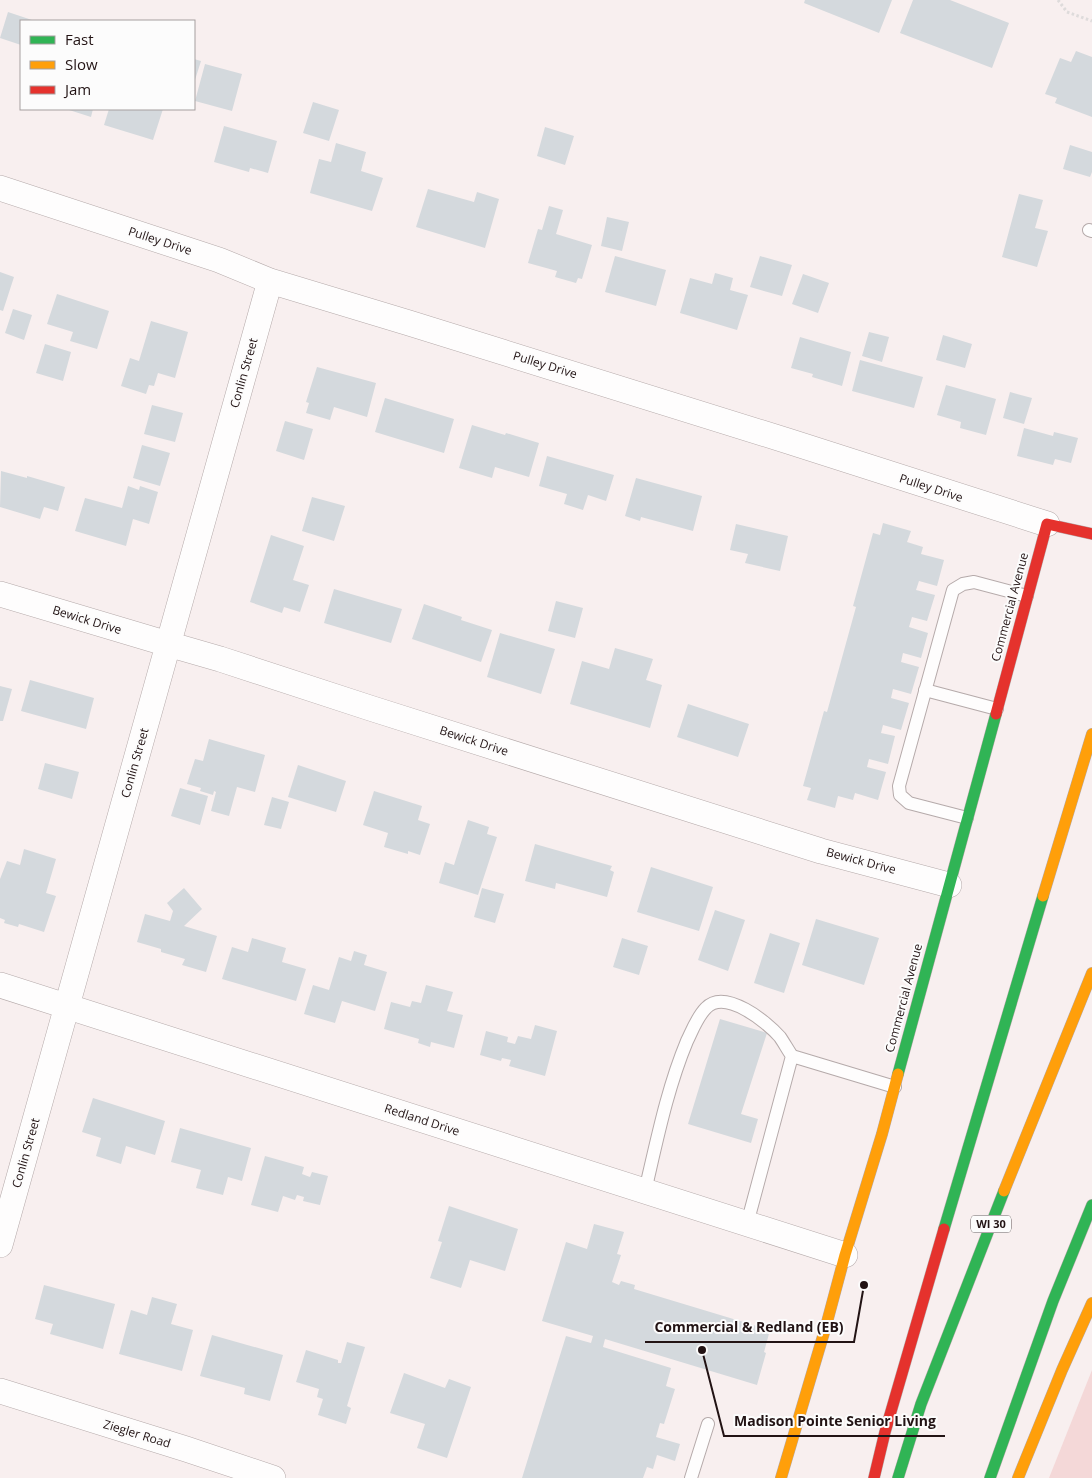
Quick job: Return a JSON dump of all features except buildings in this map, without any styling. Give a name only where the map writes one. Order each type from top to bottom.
[{"type":"main road","name":"Pulley Drive","points":[[1046,524],[1092,534]]},
{"type":"main road","name":"Commercial Avenue","points":[[781,1478],[882,1134],[1046,524]]},
{"type":"main road","points":[[874,1478],[999,1042],[1092,734]]},
{"type":"main road","name":"WI 30","points":[[898,1478],[921,1404],[1035,1112],[1092,973]]},
{"type":"main road","points":[[990,1478],[1052,1301],[1092,1204]]},
{"type":"main road","points":[[1018,1478],[1062,1370],[1092,1303]]},
{"type":"street","name":"Pulley Drive","points":[[0,188],[219,260],[270,281],[791,442],[1046,524]]},
{"type":"street","name":"Conlin Street","points":[[0,1244],[270,281]]},
{"type":"street","name":"Bewick Drive","points":[[0,594],[229,662],[821,851],[949,884]]},
{"type":"street","name":"Redland Drive","points":[[0,985],[845,1255]]},
{"type":"street","name":"Ziegler Road","points":[[0,1391],[273,1478]]},
{"type":"lane","points":[[967,818],[909,803],[900,795],[899,786],[953,590],[963,584],[974,582],[1027,596]]},
{"type":"lane","points":[[925,690],[996,709]]},
{"type":"lane","points":[[645,1191],[676,1068],[694,1027],[706,1008],[717,1002],[736,1005],[759,1017],[780,1038],[792,1056],[895,1087]]},
{"type":"lane","points":[[747,1224],[792,1056]]},
{"type":"lane","points":[[691,1478],[708,1424]]},
{"type":"path","points":[[1058,0],[1067,12],[1092,21]]},
{"type":"shaded area","points":[[1092,1370],[1092,1478],[1049,1478]]},
{"type":"traffic: fast","points":[[898,1074],[996,714]]},
{"type":"traffic: fast","points":[[944,1229],[1043,896]]},
{"type":"traffic: fast","points":[[898,1478],[921,1404],[1004,1191]]},
{"type":"traffic: fast","points":[[990,1478],[1053,1301],[1092,1205]]},
{"type":"traffic: slow","points":[[1043,896],[1092,734]]},
{"type":"traffic: slow","points":[[1004,1191],[1092,973]]},
{"type":"traffic: slow","points":[[781,1478],[898,1074]]},
{"type":"traffic: slow","points":[[1018,1478],[1062,1370],[1092,1303]]},
{"type":"traffic: jam","points":[[996,714],[1047,524],[1092,534]]},
{"type":"traffic: jam","points":[[874,1478],[885,1432],[944,1229]]},
{"type":"place","name":"Commercial & Redland (EB)","points":[[864,1285]]},
{"type":"place","name":"Madison Pointe Senior Living","points":[[702,1350]]}]
